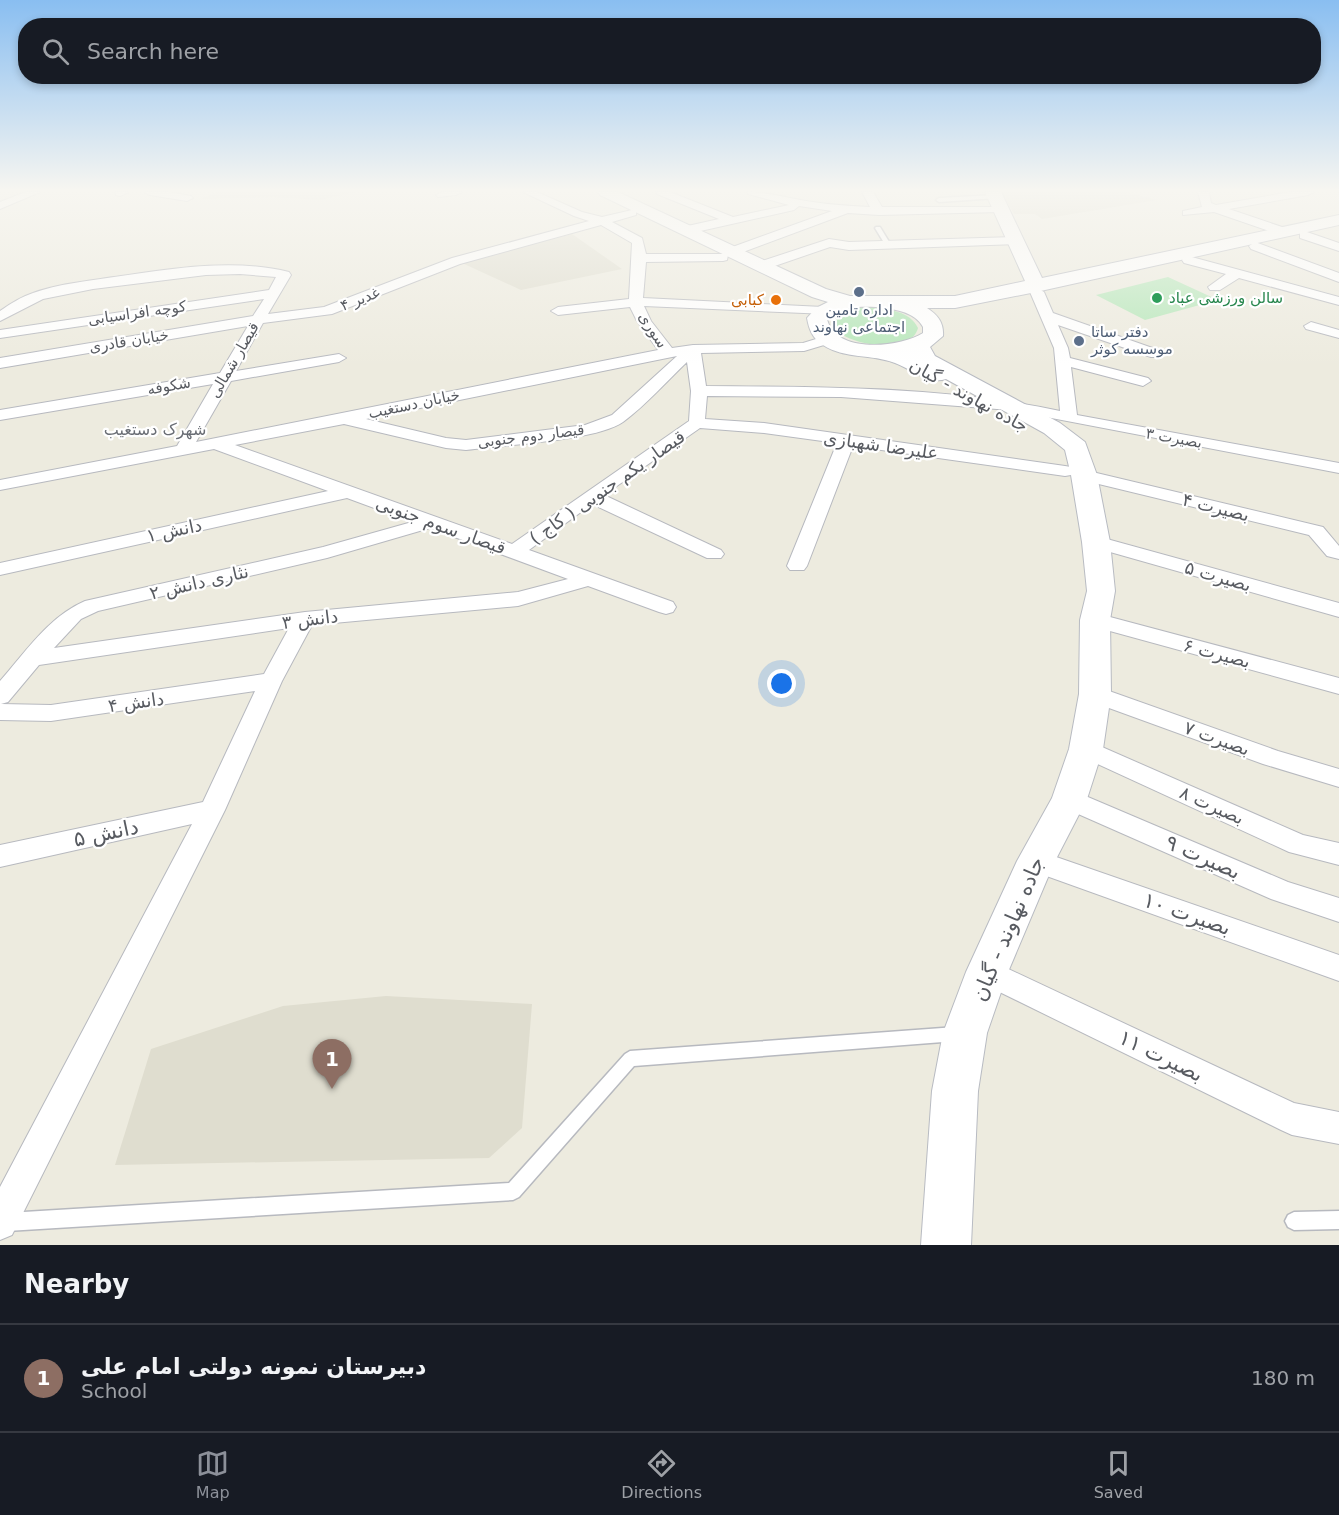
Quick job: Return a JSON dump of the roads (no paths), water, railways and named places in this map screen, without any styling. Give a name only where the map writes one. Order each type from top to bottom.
[{"type":"main road","points":[[718,250],[761,266],[819,293],[849,302],[955,302],[1036,289],[1235,250]]},
{"type":"main road","points":[[720,250],[823,311]]},
{"type":"main road","points":[[1019,250],[1036,289]]},
{"type":"main road","points":[[932,322],[951,310],[1205,250]]},
{"type":"main road","points":[[849,302],[823,311],[818,318],[817,325],[820,332],[829,339],[854,349],[881,352],[902,351],[919,346],[933,336],[935,329],[932,322],[922,313],[890,302]]},
{"type":"main road","name":"جاده نهاوند - گیان","points":[[919,346],[927,360],[1002,405]]},
{"type":"main road","name":"جاده نهاوند - گیان","points":[[881,352],[914,363],[1052,428],[1071,441],[1078,452],[1074,473],[1095,620],[1095,694],[1086,749],[1070,799],[1036,861],[987,972],[965,1034],[955,1091],[946,1245]]},
{"type":"main road","name":"جاده نهاوند - گیان","points":[[1074,473],[1096,542],[1101,591],[1095,620]]},
{"type":"street","name":"غدیر ۴","points":[[257,320],[341,307],[456,261],[496,250]]},
{"type":"street","points":[[640,250],[641,258],[727,254],[737,250]]},
{"type":"street","points":[[761,266],[808,250]]},
{"type":"street","points":[[1266,250],[1339,278]]},
{"type":"street","name":"سوری","points":[[641,258],[636,302],[646,325],[668,353]]},
{"type":"street","points":[[1188,260],[1226,280],[1336,306]]},
{"type":"street","name":"قیصار شمالی","points":[[0,317],[17,305],[42,295],[72,288],[192,273],[270,270],[284,275],[183,450]]},
{"type":"street","points":[[1036,289],[1061,348],[1069,418]]},
{"type":"street","name":"کوچه افراسیابی","points":[[0,333],[274,293]]},
{"type":"street","points":[[558,311],[636,302],[823,311]]},
{"type":"street","points":[[1047,316],[1156,354]]},
{"type":"street","name":"خیابان قادری","points":[[0,363],[257,320]]},
{"type":"street","points":[[1311,326],[1339,334]]},
{"type":"street","name":"خیابان دستغیب","points":[[0,485],[668,353],[693,349],[804,347],[829,339]]},
{"type":"street","name":"قیصار یکم جنوبی ( کاج )","points":[[514,552],[697,423],[699,391],[693,349]]},
{"type":"street","name":"قیصار دوم جنوبی","points":[[343,419],[446,443],[466,445],[586,430],[605,425],[618,418],[693,349]]},
{"type":"street","name":"شکوفه","points":[[0,415],[339,358]]},
{"type":"street","points":[[1062,361],[1143,381]]},
{"type":"street","name":"بصیرت ۳","points":[[699,391],[841,392],[1002,405],[1339,468]]},
{"type":"street","name":"علیرضا شهبازی","points":[[697,423],[764,428],[1074,473]]},
{"type":"street","points":[[797,566],[847,440]]},
{"type":"street","name":"قیصار سوم جنوبی","points":[[215,444],[666,607]]},
{"type":"street","name":"بصیرت ۴","points":[[1074,473],[1316,531],[1334,552],[1339,553]]},
{"type":"street","name":"دانش ۱","points":[[0,569],[349,492]]},
{"type":"street","points":[[591,496],[714,554]]},
{"type":"street","name":"نثاری دانش ۲","points":[[0,696],[30,659],[74,614],[92,606],[327,552],[430,522]]},
{"type":"street","name":"بصیرت ۵","points":[[1096,542],[1339,610]]},
{"type":"street","name":"دانش ۳","points":[[30,659],[305,619],[518,598],[590,579]]},
{"type":"street","points":[[0,1222],[212,810],[271,681],[305,619]]},
{"type":"street","name":"بصیرت ۶","points":[[1095,620],[1339,686]]},
{"type":"street","name":"دانش ۴","points":[[0,712],[51,713],[271,681]]},
{"type":"street","name":"بصیرت ۷","points":[[1095,694],[1272,758],[1339,778]]},
{"type":"street","name":"بصیرت ۸","points":[[1086,749],[1298,844],[1339,854]]},
{"type":"street","name":"بصیرت ۹","points":[[1070,799],[1281,891],[1339,909]]},
{"type":"street","name":"دانش ۵","points":[[0,856],[212,810]]},
{"type":"street","name":"بصیرت ۱۰","points":[[1036,861],[1339,968]]},
{"type":"street","name":"بصیرت ۱۱","points":[[987,972],[1292,1119],[1339,1128]]},
{"type":"lane","points":[[0,1222],[513,1191],[630,1059],[965,1034]]},
{"type":"lane","points":[[1294,1221],[1339,1220]]},
{"type":"place","name":"اداره تامین اجتماعی نهاوند","points":[[859,292]]},
{"type":"place","name":"سالن ورزشی عباد","points":[[1157,298]]},
{"type":"place","name":"کبابی","points":[[776,300]]},
{"type":"place","name":"دفتر ساتا موسسه کوثر","points":[[1079,341]]},
{"type":"place","name":"دبیرستان نمونه دولتی امام علی","points":[[332,1089]]},
{"type":"district","name":"شهرک دستغیب","points":[[155,429]]}]
